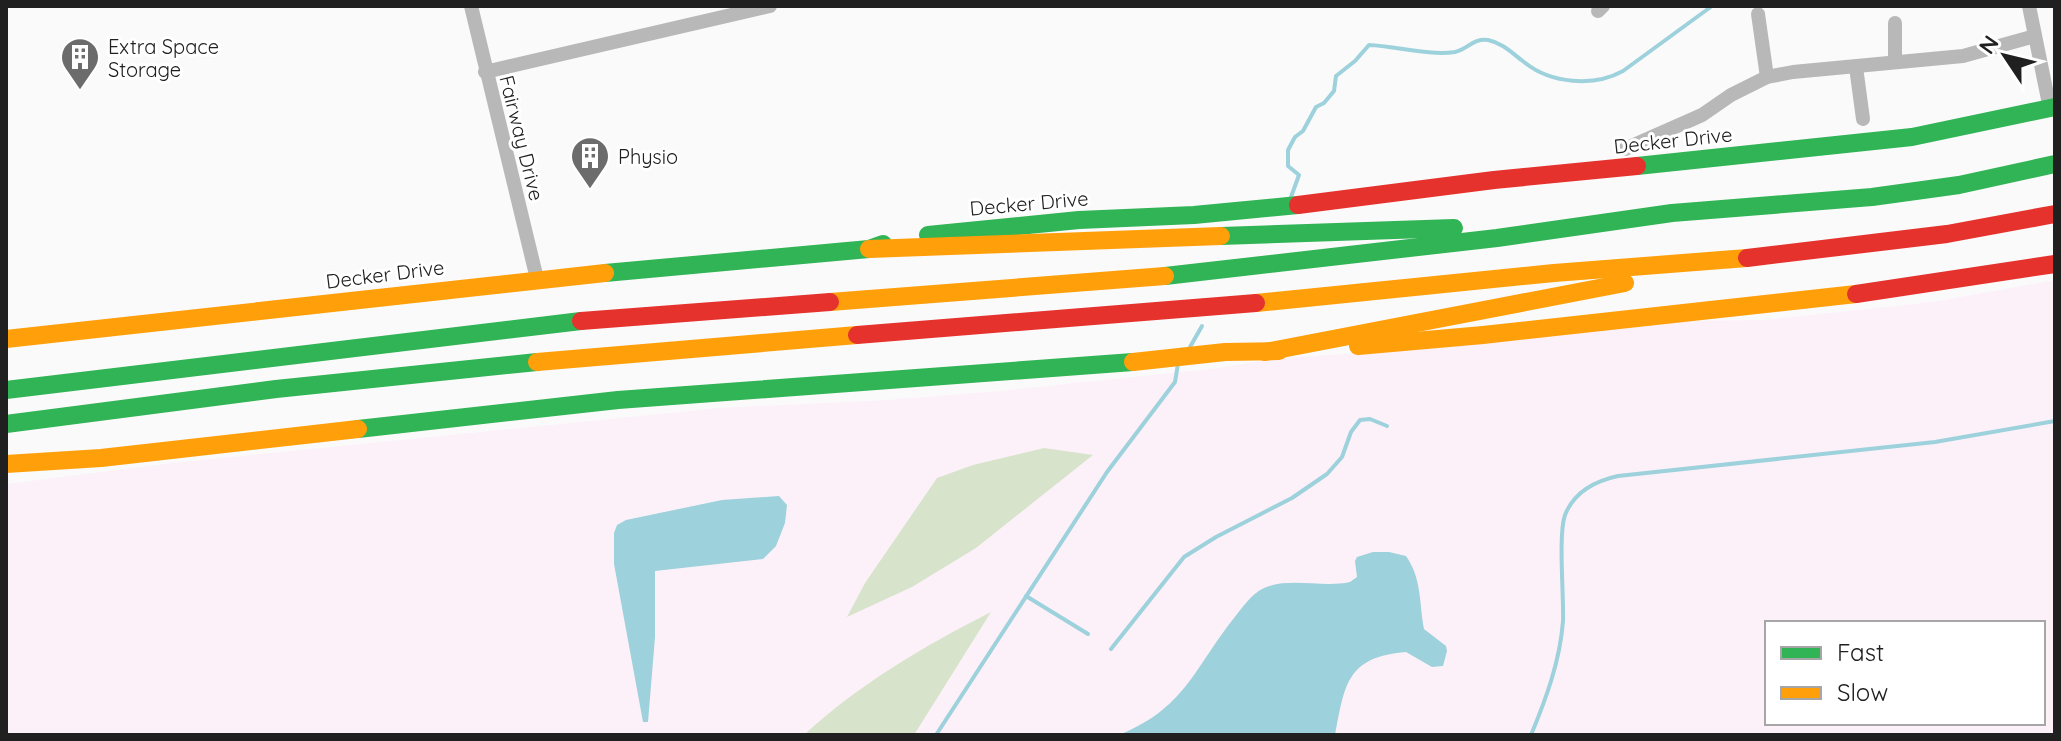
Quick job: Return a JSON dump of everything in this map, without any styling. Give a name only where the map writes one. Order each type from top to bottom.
[{"type":"main road","name":"Decker Drive","points":[[6,339],[537,279],[869,249],[906,237],[1079,220],[1310,205],[1494,180],[1840,146],[1912,137],[2053,108]]},
{"type":"main road","points":[[6,390],[573,322],[1213,272],[1497,238],[1672,213],[1872,197],[1959,185],[2055,164]]},
{"type":"main road","points":[[6,424],[276,389],[582,357],[1226,306],[1554,273],[1767,256],[1947,234],[2055,214]]},
{"type":"main road","points":[[869,249],[1451,227],[1497,238]]},
{"type":"main road","points":[[1265,352],[1767,256]]},
{"type":"main road","points":[[6,464],[101,458],[603,401],[1483,335],[1960,281],[2055,264]]},
{"type":"street","name":"Fairway Drive","points":[[471,6],[537,279]]},
{"type":"street","points":[[485,72],[770,6]]},
{"type":"street","points":[[2029,6],[2053,108]]},
{"type":"street","points":[[1758,14],[1767,77]]},
{"type":"street","points":[[1895,23],[1895,62]]},
{"type":"street","points":[[1625,149],[1702,115],[1731,95],[1767,77],[1963,56],[2035,36]]},
{"type":"street","points":[[1856,67],[1863,119]]},
{"type":"shaded area","points":[[2055,280],[2055,735],[6,735],[6,484],[172,463],[718,408],[999,391],[1218,368],[1278,358],[1361,353],[1685,321],[1765,320],[1933,302]]},
{"type":"green space","points":[[1044,448],[1093,455],[976,548],[912,587],[847,617],[865,583],[937,478],[973,465]]},
{"type":"green space","points":[[991,612],[914,735],[804,735],[847,699],[893,667]]},
{"type":"water","points":[[779,496],[787,505],[785,523],[776,546],[763,559],[655,571],[655,637],[648,722],[643,722],[614,564],[617,525],[626,520],[722,500]]},
{"type":"water","points":[[1373,552],[1406,556],[1417,582],[1424,629],[1446,646],[1443,666],[1432,667],[1406,652],[1386,655],[1360,667],[1346,688],[1335,735],[1119,735],[1159,713],[1174,700],[1251,597],[1259,591],[1284,583],[1350,582],[1357,577],[1357,557]]},
{"type":"waterway","points":[[1291,197],[1299,175],[1288,166],[1288,150],[1316,107],[1334,91],[1336,76],[1369,45],[1445,53],[1460,51],[1478,41],[1488,40],[1503,46],[1547,75],[1586,81],[1623,71],[1712,6]]},
{"type":"waterway","points":[[1190,347],[1202,326]]},
{"type":"waterway","points":[[936,735],[1107,472],[1175,382],[1178,364]]},
{"type":"waterway","points":[[1111,649],[1184,557],[1292,498],[1327,474],[1342,457],[1351,432],[1360,420],[1370,419],[1387,426]]},
{"type":"waterway","points":[[1531,735],[1552,680],[1559,651],[1563,621],[1562,536],[1565,515],[1574,500],[1586,489],[1618,476],[1935,442],[2055,421]]},
{"type":"waterway","points":[[1026,596],[1088,634]]},
{"type":"traffic: fast","points":[[1637,166],[1912,137],[2055,107]]},
{"type":"traffic: fast","points":[[1165,276],[1497,238],[1672,213],[1872,197],[1959,185],[2055,164]]},
{"type":"traffic: fast","points":[[928,235],[1079,220],[1194,215],[1298,205]]},
{"type":"traffic: fast","points":[[1221,236],[1454,228]]},
{"type":"traffic: fast","points":[[605,273],[869,249],[883,244]]},
{"type":"traffic: fast","points":[[6,390],[581,321]]},
{"type":"traffic: fast","points":[[6,424],[276,389],[537,362]]},
{"type":"traffic: fast","points":[[358,429],[618,400],[1133,362]]},
{"type":"traffic: slow","points":[[869,249],[1221,236]]},
{"type":"traffic: slow","points":[[1256,303],[1554,273],[1747,258]]},
{"type":"traffic: slow","points":[[6,339],[605,273]]},
{"type":"traffic: slow","points":[[830,302],[1165,276]]},
{"type":"traffic: slow","points":[[1265,352],[1625,283]]},
{"type":"traffic: slow","points":[[1358,346],[1856,294]]},
{"type":"traffic: slow","points":[[537,362],[857,335]]},
{"type":"traffic: slow","points":[[1133,362],[1225,352],[1279,351]]},
{"type":"traffic: slow","points":[[6,464],[101,458],[358,429]]},
{"type":"traffic: jam","points":[[1298,205],[1494,180],[1637,166]]},
{"type":"traffic: jam","points":[[1747,258],[1947,234],[2055,214]]},
{"type":"traffic: jam","points":[[1856,294],[2055,264]]},
{"type":"traffic: jam","points":[[581,321],[830,302]]},
{"type":"traffic: jam","points":[[857,335],[1256,303]]},
{"type":"place","name":"Extra Space Storage","points":[[80,91]]},
{"type":"place","name":"Physio","points":[[590,190]]}]
